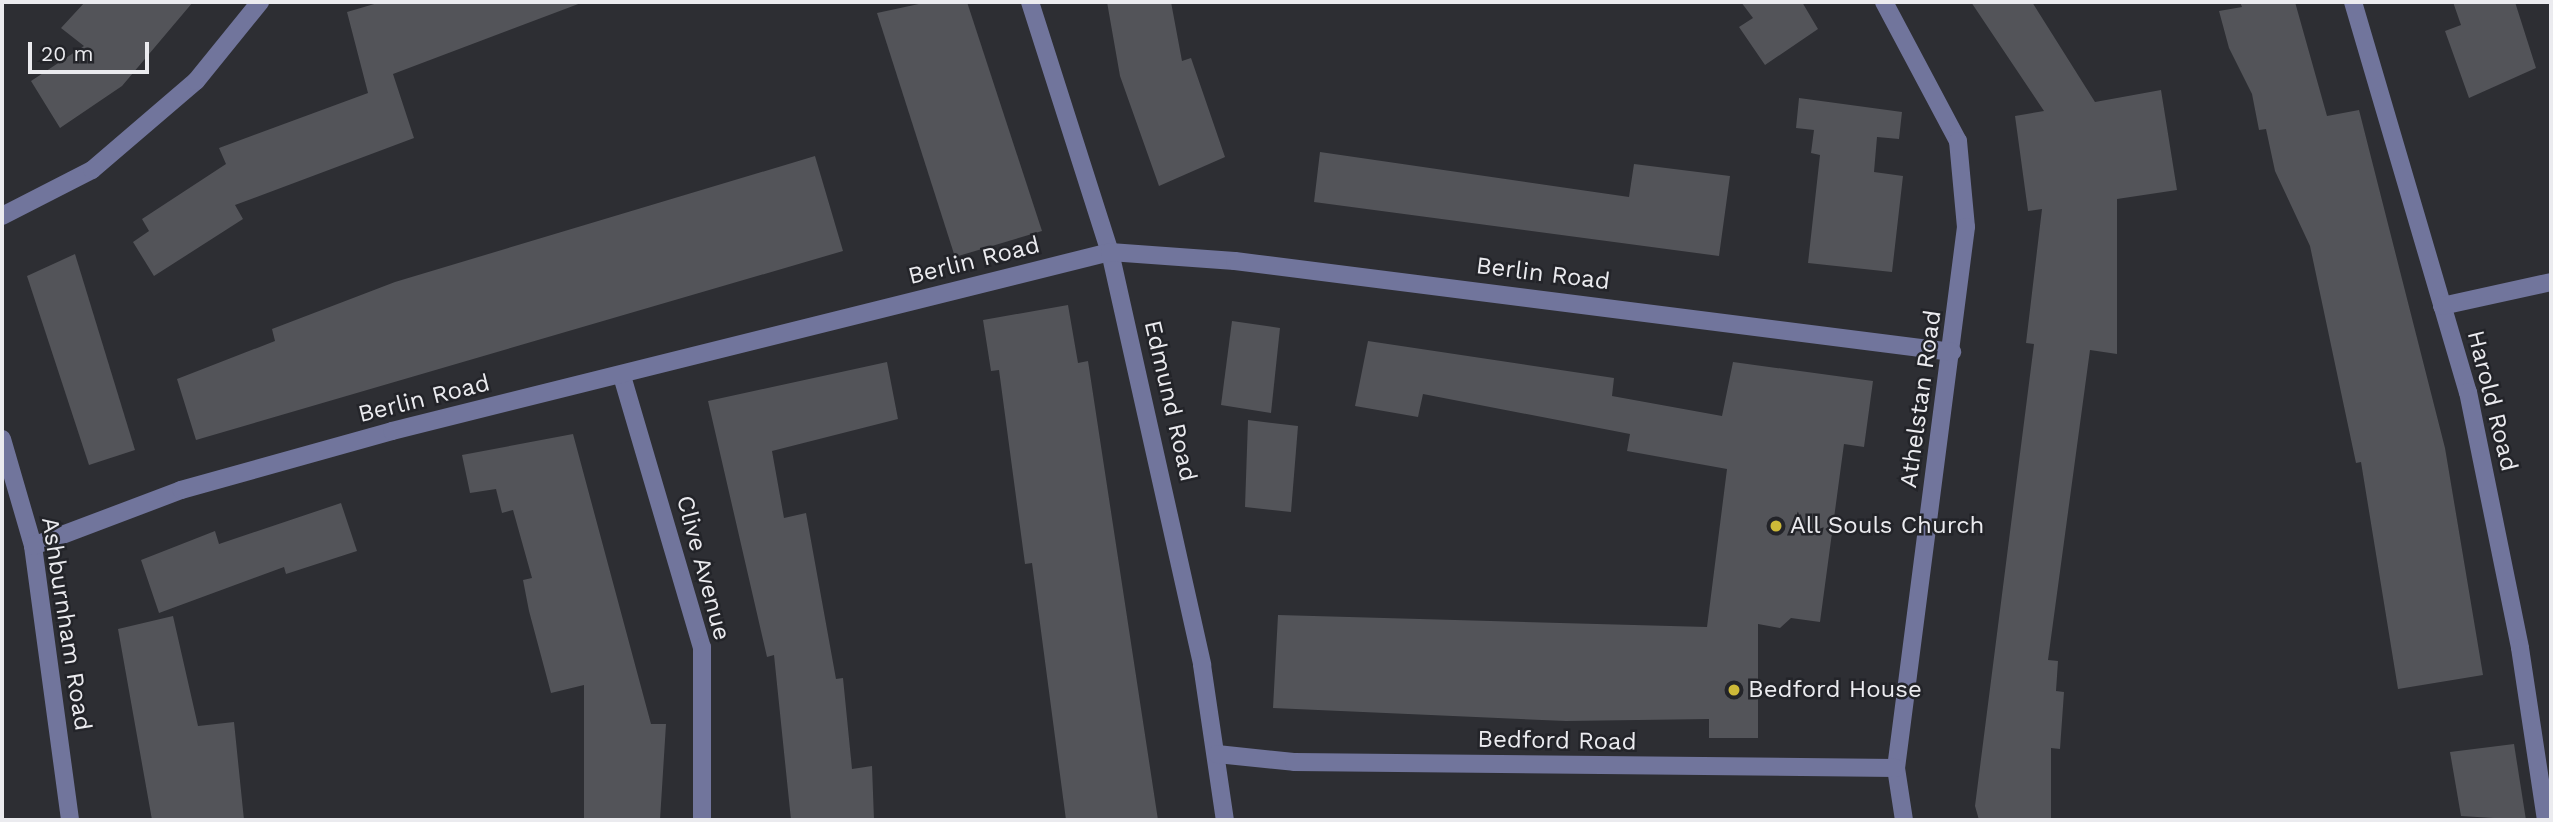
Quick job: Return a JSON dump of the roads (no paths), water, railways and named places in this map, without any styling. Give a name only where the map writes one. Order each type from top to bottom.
[{"type":"street","points":[[2,216],[92,170],[196,81],[260,2]]},
{"type":"street","name":"Edmund Road","points":[[1030,2],[1110,252],[1167,495],[1217,754],[1225,820]]},
{"type":"street","name":"Athelstan Road","points":[[1884,2],[1958,141],[1966,227],[1952,352],[1896,768],[1904,820]]},
{"type":"street","name":"Harold Road","points":[[2353,2],[2468,392],[2520,648],[2546,820]]},
{"type":"street","name":"Berlin Road","points":[[33,546],[181,490],[1110,252],[1235,261],[1952,352]]},
{"type":"street","points":[[2442,306],[2551,282]]},
{"type":"street","name":"Clive Avenue","points":[[622,376],[702,647],[702,820]]},
{"type":"street","name":"Ashburnham Road","points":[[2,439],[33,546],[70,820]]},
{"type":"street","name":"Bedford Road","points":[[1217,754],[1294,762],[1896,768]]},
{"type":"place","name":"All Souls Church","points":[[1776,526]]},
{"type":"place","name":"Bedford House","points":[[1734,690]]}]
